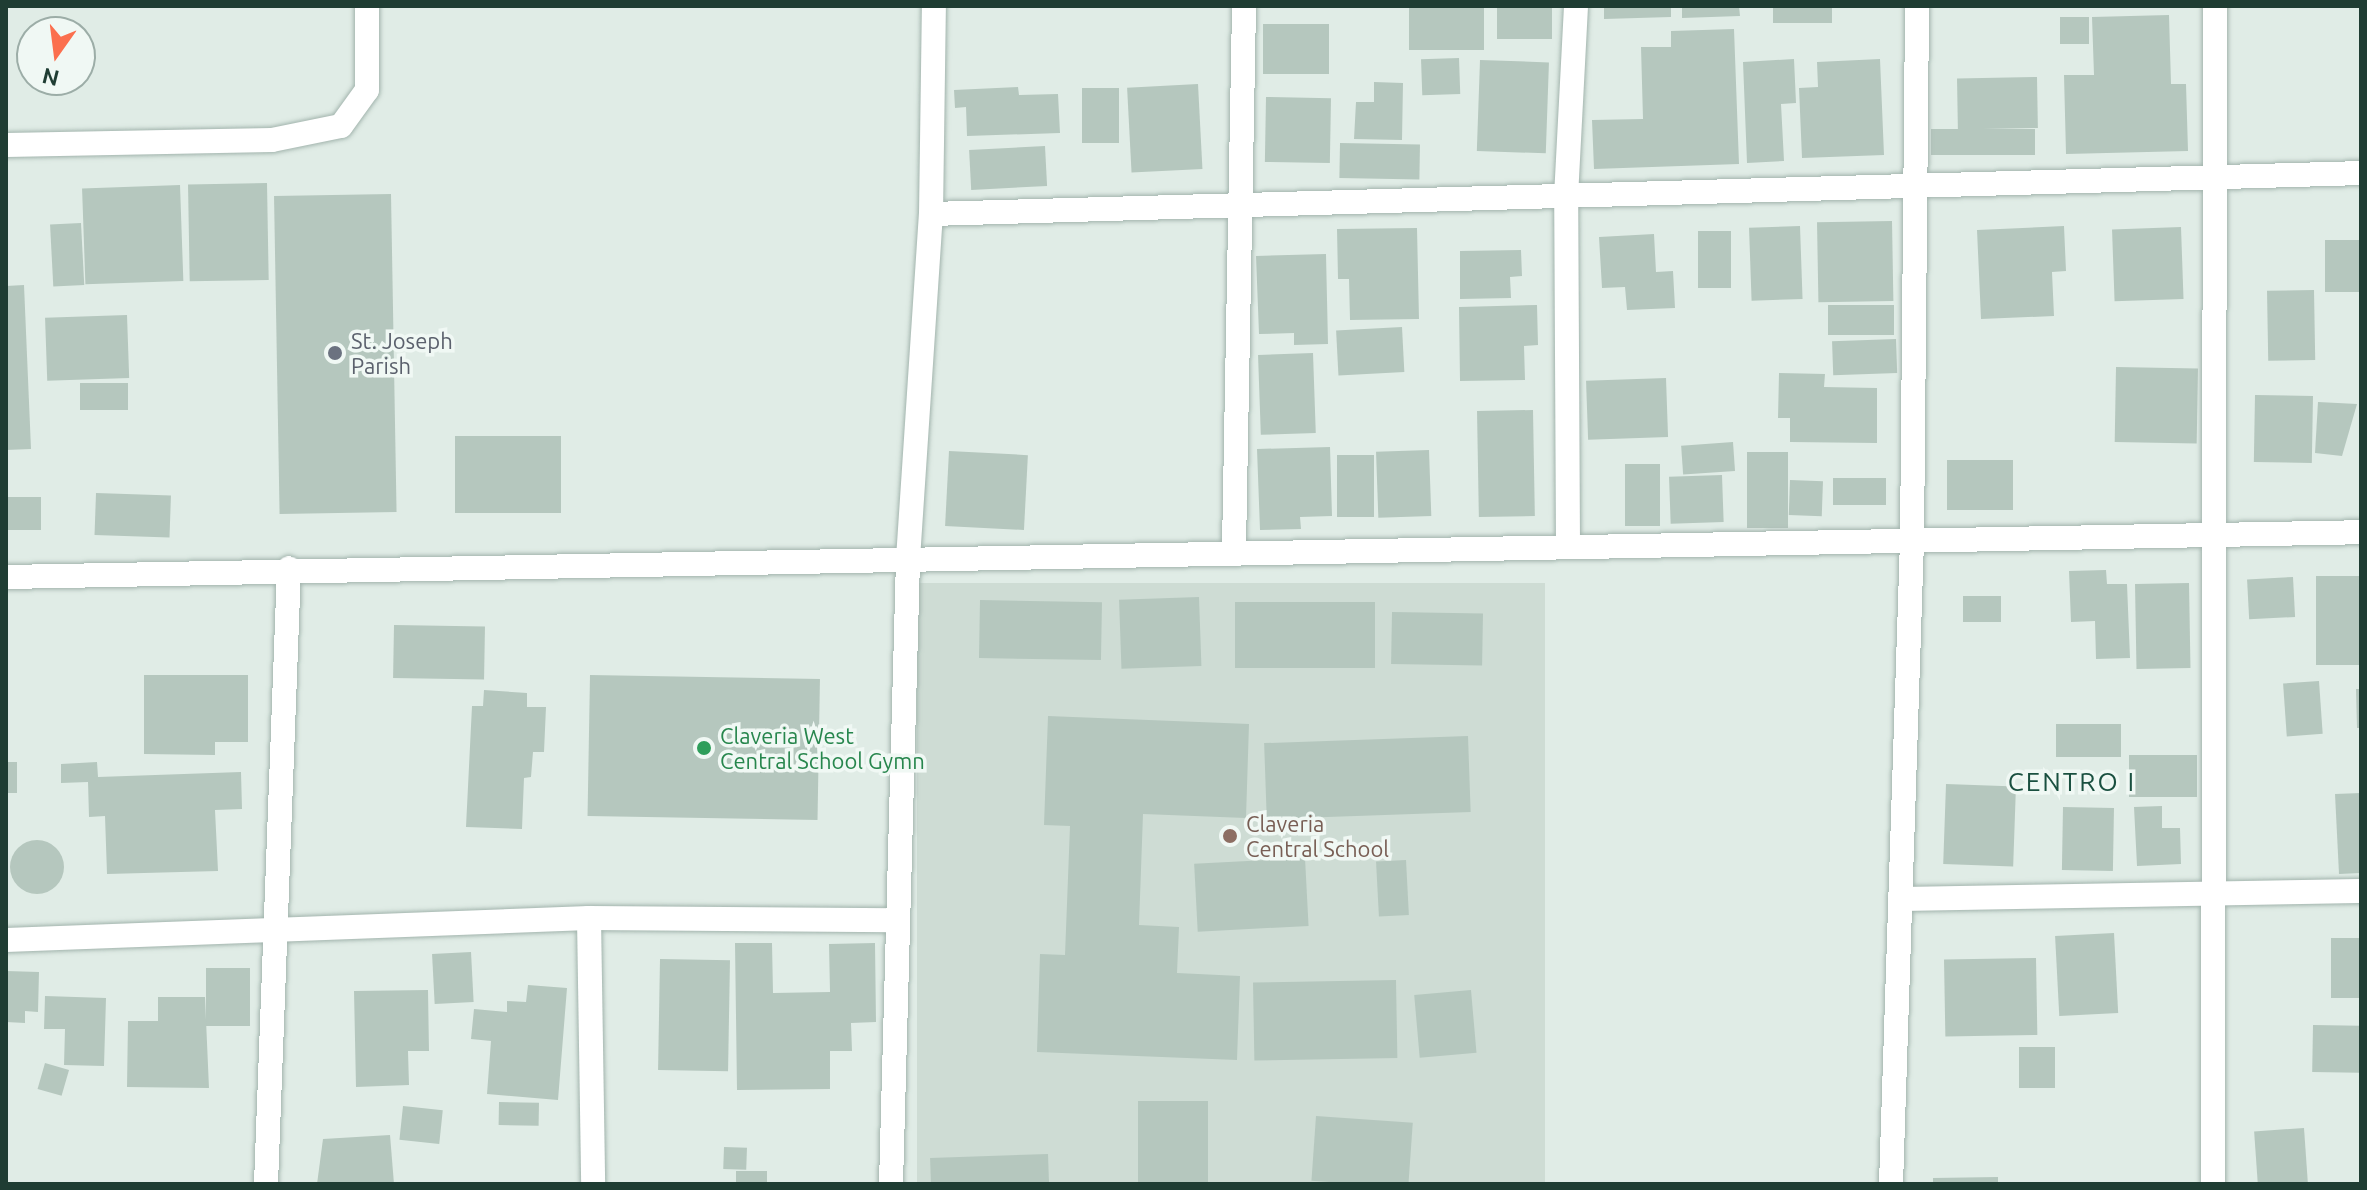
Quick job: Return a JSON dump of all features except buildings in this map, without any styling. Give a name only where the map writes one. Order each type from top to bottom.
[{"type":"street","points":[[6,145],[272,140],[341,126],[367,90],[367,6]]},
{"type":"street","points":[[891,1184],[908,559],[931,214],[934,6]]},
{"type":"street","points":[[1234,548],[1244,6]]},
{"type":"street","points":[[1568,545],[1566,197],[1576,6]]},
{"type":"street","points":[[1891,1184],[1912,541],[1911,186],[1917,6]]},
{"type":"street","points":[[2213,1184],[2213,894],[2219,534],[2215,6]]},
{"type":"street","points":[[931,214],[1242,209],[2215,175],[2361,173]]},
{"type":"street","points":[[6,577],[289,568],[908,559],[1234,548],[1912,541],[2361,532]]},
{"type":"street","points":[[266,1184],[289,568]]},
{"type":"street","points":[[1900,899],[2361,891]]},
{"type":"street","points":[[6,940],[589,918],[896,920]]},
{"type":"street","points":[[589,918],[593,1184]]},
{"type":"shaded area","name":"Claveria Central School","points":[[917,583],[1545,583],[1545,1184],[917,1184]]},
{"type":"place","name":"St. Joseph Parish","points":[[335,353]]},
{"type":"place","name":"Claveria West Central School Gymn","points":[[704,748]]},
{"type":"place","name":"Claveria Central School","points":[[1230,836]]},
{"type":"district","name":"CENTRO I","points":[[2072,782]]}]
